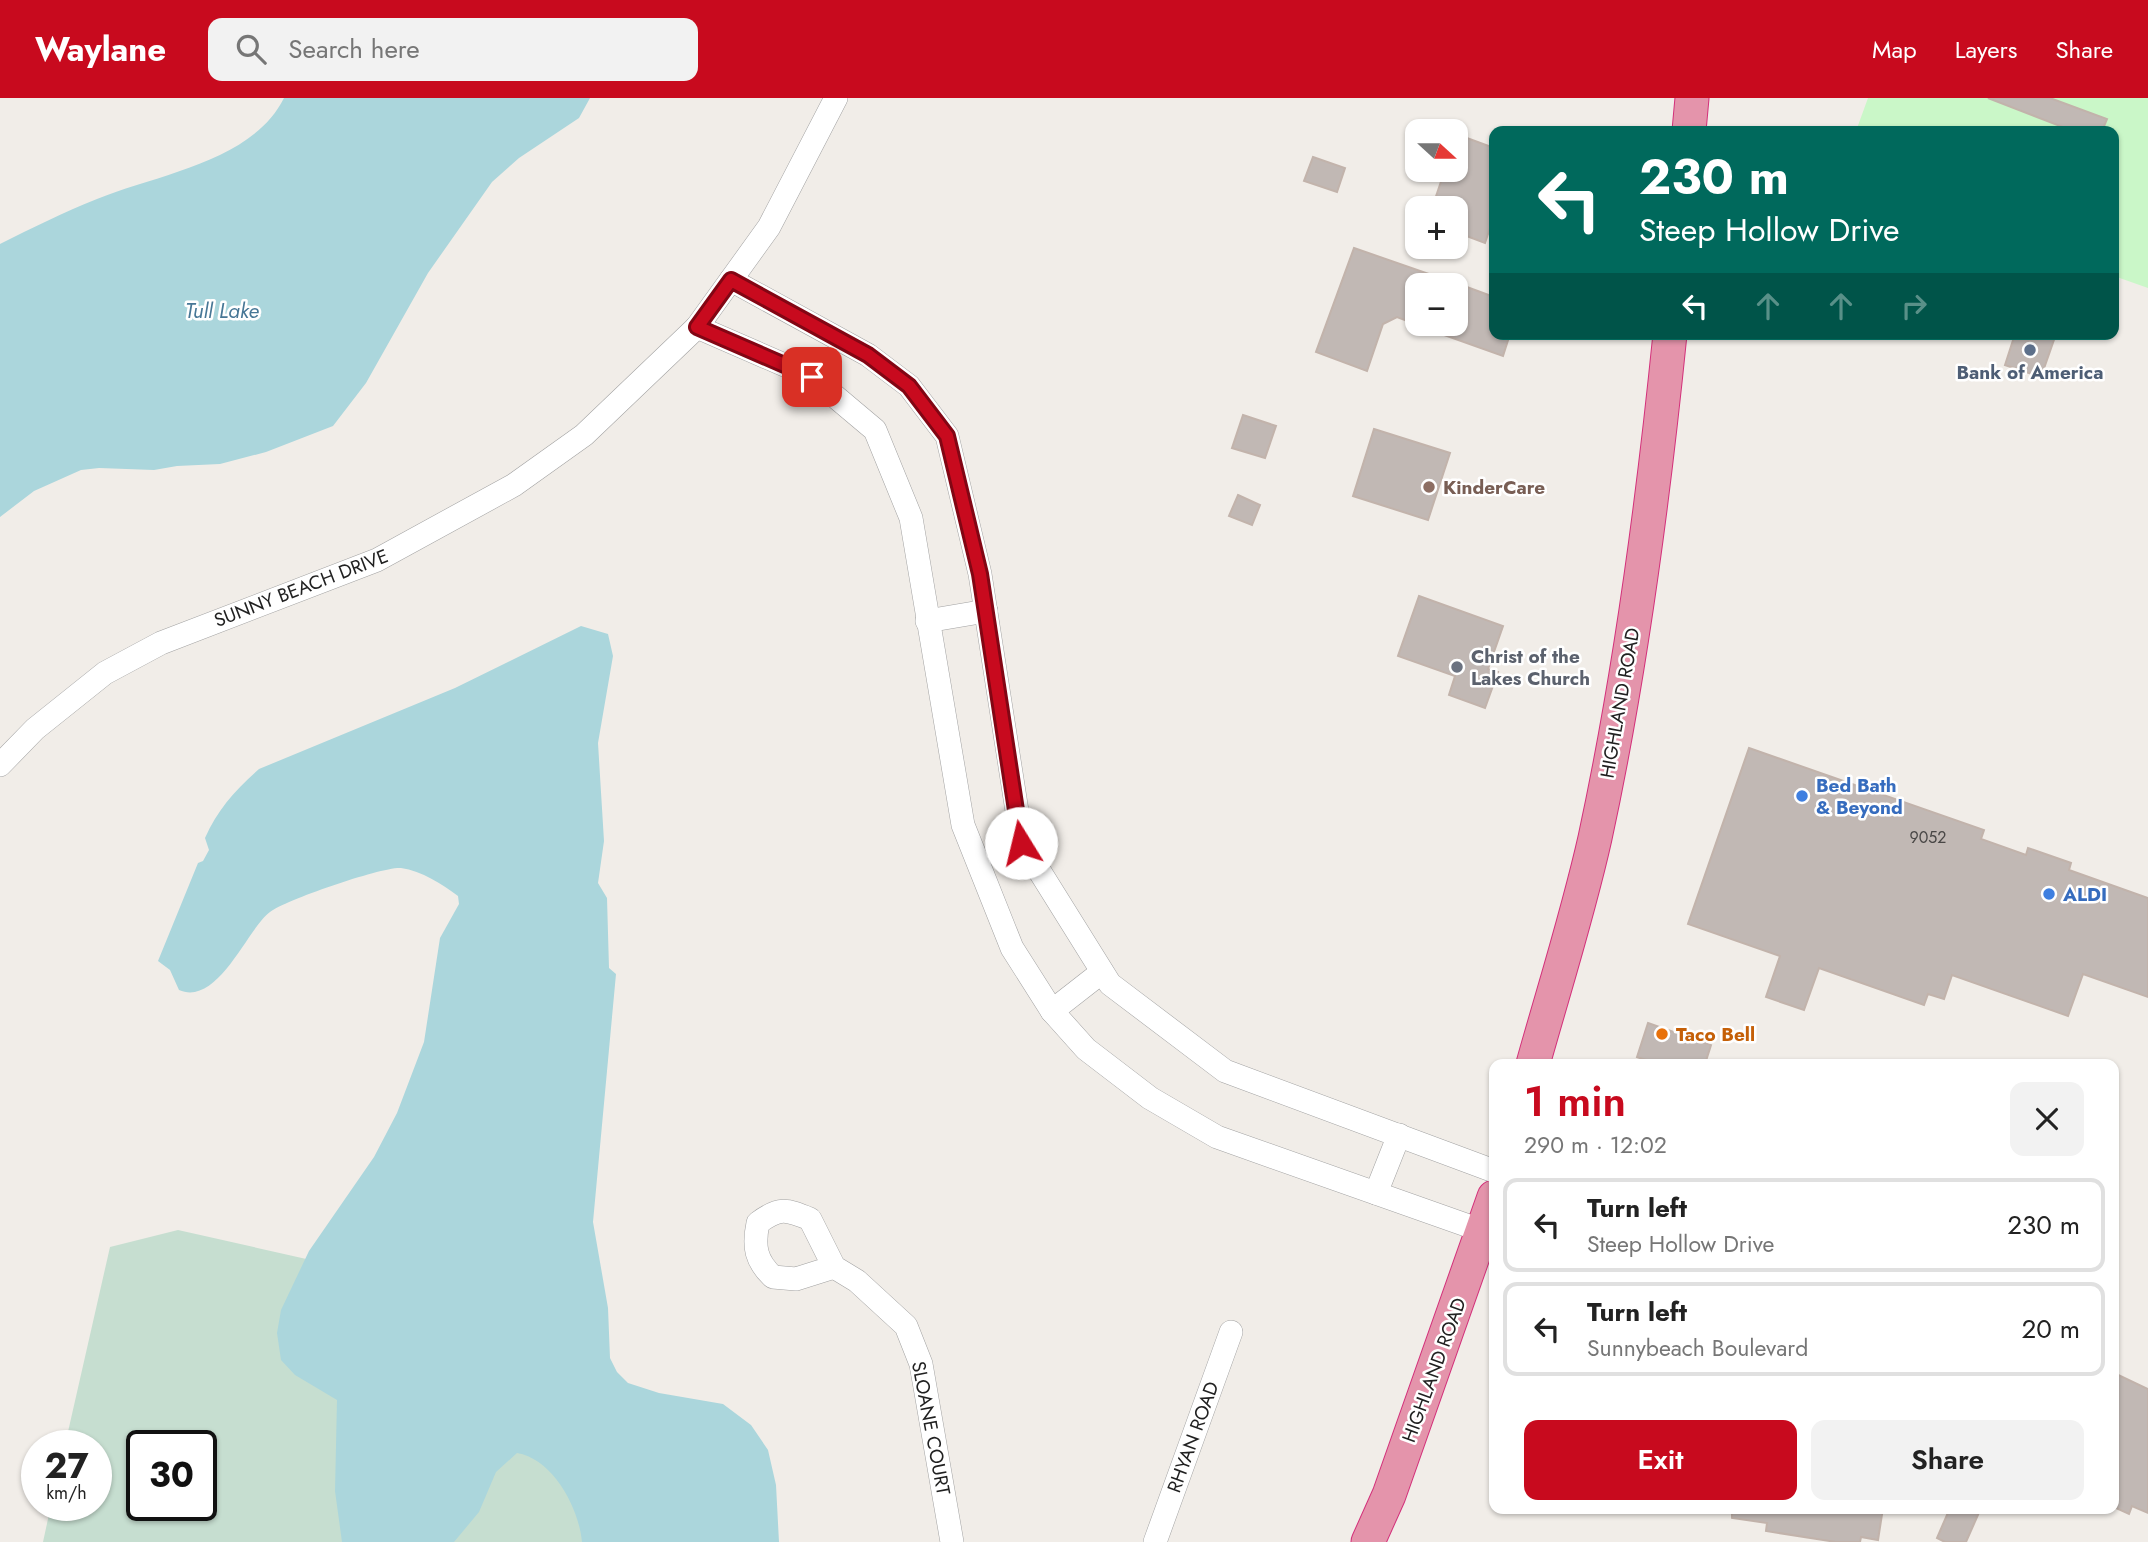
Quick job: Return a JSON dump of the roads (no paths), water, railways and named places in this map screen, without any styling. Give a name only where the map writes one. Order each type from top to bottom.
[{"type":"highway","points":[[1689,126],[1692,98]]},
{"type":"highway","name":"HIGHLAND ROAD","points":[[1534,1059],[1590,855],[1608,773],[1646,556],[1669,340]]},
{"type":"highway","name":"HIGHLAND ROAD","points":[[1368,1542],[1389,1495],[1489,1212]]},
{"type":"street","name":"SUNNY BEACH DRIVE","points":[[0,765],[35,729],[105,673],[161,643],[377,560],[514,485],[584,435],[697,327],[769,227],[795,182],[836,98]]},
{"type":"street","points":[[731,280],[868,355],[909,386],[947,436],[980,574],[1021,843],[1110,984],[1225,1071],[1489,1169]]},
{"type":"street","points":[[697,327],[812,377],[875,430],[911,518],[963,825],[1012,948],[1052,1011],[1086,1049],[1150,1097],[1217,1137],[1483,1231]]},
{"type":"street","points":[[927,621],[986,611]]},
{"type":"street","points":[[1052,1011],[1102,972]]},
{"type":"street","points":[[1376,1193],[1399,1135]]},
{"type":"street","name":"SLOANE COURT","points":[[834,1267],[857,1281],[906,1326],[922,1364],[952,1542]]},
{"type":"street","name":"RHYAN ROAD","points":[[1155,1542],[1231,1332]]},
{"type":"water","name":"Tull Lake","points":[[284,98],[590,98],[579,118],[519,158],[492,182],[428,273],[366,383],[333,426],[266,452],[220,464],[154,470],[81,470],[34,491],[0,517],[0,244],[85,204],[175,173],[227,151],[250,137],[269,120]]},
{"type":"water","points":[[581,626],[608,634],[613,656],[598,743],[604,841],[598,883],[607,898],[609,968],[616,974],[593,1222],[608,1308],[610,1358],[617,1372],[628,1383],[659,1393],[723,1404],[751,1425],[768,1450],[776,1485],[779,1542],[582,1542],[576,1515],[562,1487],[542,1465],[517,1453],[496,1472],[479,1512],[454,1542],[342,1542],[335,1491],[337,1400],[295,1375],[281,1360],[277,1333],[281,1310],[309,1251],[374,1157],[397,1113],[424,1042],[440,938],[459,904],[458,896],[417,872],[401,868],[391,869],[314,892],[270,912],[219,977],[206,987],[193,992],[179,990],[170,970],[158,961],[198,863],[203,861],[209,850],[205,838],[210,828],[228,800],[259,769],[455,688]]},
{"type":"place","name":"Bank of America","points":[[2030,350]]},
{"type":"place","name":"KinderCare","points":[[1429,487]]},
{"type":"place","name":"Christ of the Lakes Church","points":[[1457,667]]},
{"type":"place","name":"Bed Bath & Beyond","points":[[1802,796]]},
{"type":"place","name":"ALDI","points":[[2049,894]]},
{"type":"place","name":"Taco Bell","points":[[1662,1034]]}]
